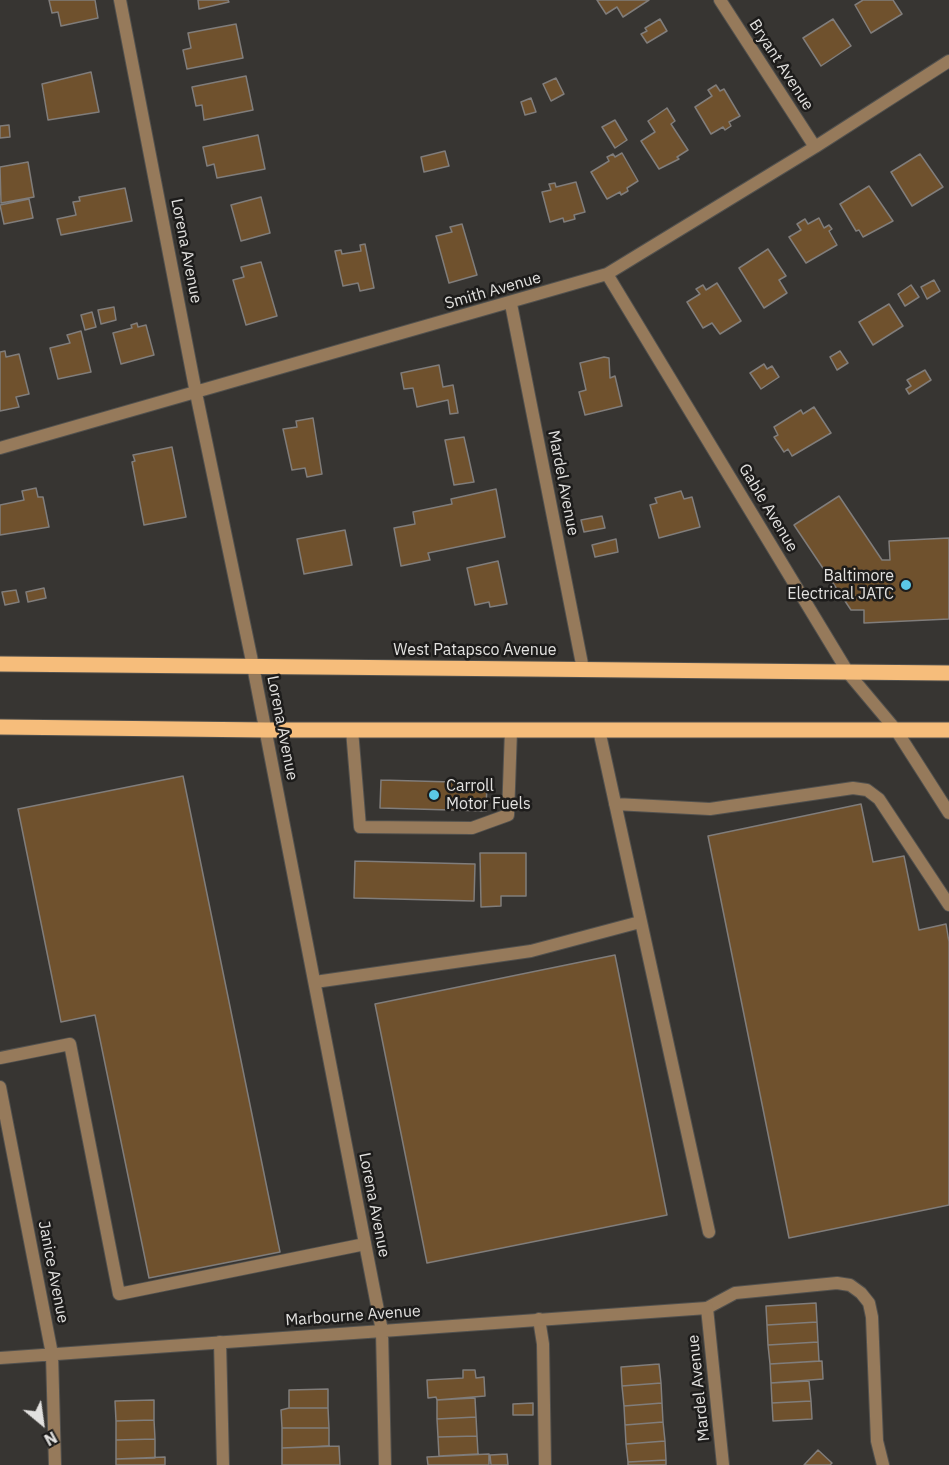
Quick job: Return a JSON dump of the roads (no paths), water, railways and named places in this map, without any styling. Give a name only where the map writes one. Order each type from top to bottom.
[{"type":"main road","name":"West Patapsco Avenue","points":[[0,664],[584,669],[849,674],[949,673]]},
{"type":"main road","points":[[0,727],[266,730],[949,730]]},
{"type":"street","name":"Lorena Avenue","points":[[120,0],[196,393],[254,666],[382,1331],[385,1465]]},
{"type":"street","name":"Bryant Avenue","points":[[720,0],[815,147]]},
{"type":"street","name":"Smith Avenue","points":[[0,448],[511,304],[608,274],[815,147],[949,61]]},
{"type":"street","name":"Gable Avenue","points":[[608,274],[849,674],[896,729],[949,813]]},
{"type":"street","name":"Mardel Avenue","points":[[511,304],[584,669]]},
{"type":"street","points":[[352,730],[360,827],[472,828],[508,815],[511,730]]},
{"type":"street","points":[[598,730],[709,1232]]},
{"type":"street","points":[[615,804],[710,809],[854,788],[867,790],[879,799],[949,905]]},
{"type":"street","points":[[315,982],[531,951],[640,922]]},
{"type":"street","points":[[0,1058],[70,1044],[119,1294],[365,1244]]},
{"type":"street","name":"Janice Avenue","points":[[0,1087],[52,1354],[55,1465]]},
{"type":"street","points":[[707,1308],[735,1293],[837,1284],[850,1285],[861,1293],[869,1303],[872,1317],[877,1441],[883,1465]]},
{"type":"street","name":"Mardel Avenue","points":[[707,1308],[723,1465]]},
{"type":"street","name":"Marbourne Avenue","points":[[0,1358],[707,1308]]},
{"type":"street","points":[[539,1320],[543,1344],[545,1465]]},
{"type":"street","points":[[220,1342],[223,1465]]},
{"type":"place","name":"Baltimore Electrical JATC","points":[[906,585]]},
{"type":"place","name":"Carroll Motor Fuels","points":[[434,795]]}]
